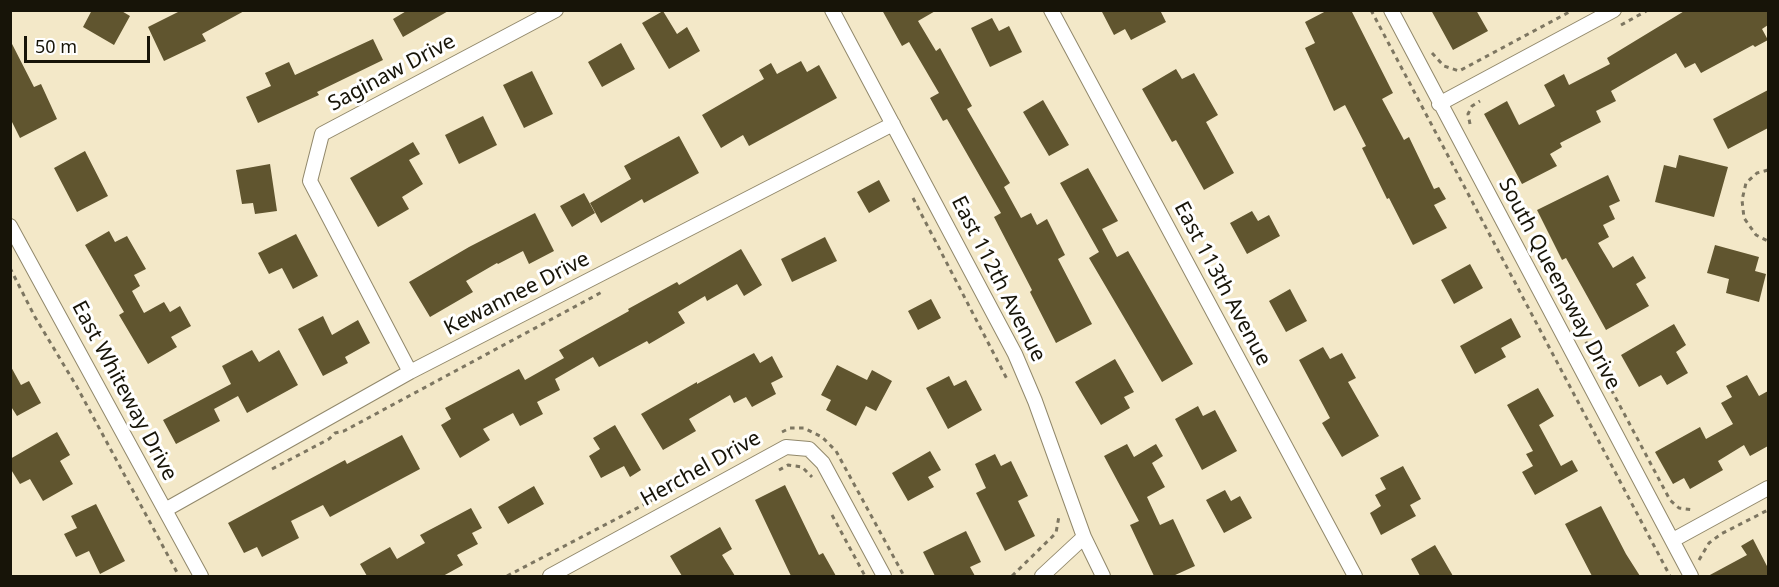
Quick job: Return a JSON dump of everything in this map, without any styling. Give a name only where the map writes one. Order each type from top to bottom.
[{"type":"street","name":"Saginaw Drive","points":[[410,372],[310,181],[322,134],[556,10]]},
{"type":"street","name":"East 112th Avenue","points":[[832,10],[1015,354],[1035,400],[1084,537],[1103,576]]},
{"type":"street","name":"East 113th Avenue","points":[[1051,10],[1355,576]]},
{"type":"street","name":"South Queensway Drive","points":[[1391,10],[1673,540],[1695,572]]},
{"type":"street","points":[[1439,104],[1614,10]]},
{"type":"street","name":"Kewannee Drive","points":[[165,510],[410,372],[893,124]]},
{"type":"street","name":"East Whiteway Drive","points":[[10,226],[201,576]]},
{"type":"street","name":"Herchel Drive","points":[[549,576],[786,447],[809,449],[823,463],[884,576]]},
{"type":"street","points":[[1673,540],[1768,488]]},
{"type":"street","points":[[1042,576],[1084,537]]},
{"type":"path","points":[[1371,10],[1670,576]]},
{"type":"path","points":[[1432,53],[1444,66],[1460,71],[1573,10]]},
{"type":"path","points":[[1617,27],[1648,10]]},
{"type":"path","points":[[1470,124],[1467,114],[1472,106],[1480,101]]},
{"type":"path","points":[[1768,170],[1757,172],[1746,183],[1742,200],[1744,218],[1756,235],[1768,242]]},
{"type":"path","points":[[910,192],[1008,381]]},
{"type":"path","points":[[10,268],[179,576]]},
{"type":"path","points":[[266,472],[335,433],[608,289]]},
{"type":"path","points":[[1564,302],[1670,500],[1679,508],[1692,510],[1701,508]]},
{"type":"path","points":[[780,433],[790,428],[804,428],[822,437],[836,452],[904,576]]},
{"type":"path","points":[[778,470],[788,465],[802,467],[811,475],[816,485]]},
{"type":"path","points":[[507,576],[696,477]]},
{"type":"path","points":[[827,505],[865,576]]},
{"type":"path","points":[[1012,576],[1056,533],[1059,517],[1056,507]]},
{"type":"path","points":[[1695,572],[1701,554],[1709,543],[1721,534],[1768,510]]},
{"type":"building","points":[[92,10],[120,10],[130,16],[114,45],[83,27]]},
{"type":"building","points":[[182,10],[246,10],[202,34],[206,41],[164,61],[148,27]]},
{"type":"building","points":[[408,10],[450,10],[403,37],[393,19]]},
{"type":"building","points":[[882,10],[937,10],[918,21],[936,51],[940,48],[972,106],[967,109],[1010,183],[1004,187],[1021,218],[1031,213],[1037,225],[1047,219],[1065,255],[1058,259],[1092,324],[1056,343],[1030,292],[1032,290],[994,217],[1001,213],[947,119],[943,121],[930,98],[939,93],[909,42],[902,46]]},
{"type":"building","points":[[1101,10],[1160,10],[1166,22],[1131,40],[1125,29],[1114,35]]},
{"type":"building","points":[[1328,10],[1351,10],[1393,93],[1382,99],[1404,140],[1409,137],[1434,189],[1439,187],[1446,199],[1434,205],[1447,228],[1413,245],[1362,148],[1366,146],[1345,105],[1334,111],[1305,48],[1315,43],[1305,22]]},
{"type":"building","points":[[1431,10],[1476,10],[1488,31],[1453,50]]},
{"type":"building","points":[[1686,10],[1768,10],[1768,25],[1762,29],[1768,40],[1755,47],[1753,45],[1701,73],[1695,63],[1685,68],[1676,53],[1611,91],[1616,101],[1596,111],[1601,122],[1560,143],[1562,147],[1550,154],[1557,166],[1522,184],[1484,114],[1507,101],[1519,125],[1555,106],[1544,85],[1564,74],[1569,85],[1610,64],[1607,58]]},
{"type":"building","points":[[663,11],[677,34],[687,27],[700,51],[669,69],[642,23]]},
{"type":"building","points":[[992,18],[999,31],[1009,26],[1022,52],[990,67],[971,28]]},
{"type":"building","points":[[373,39],[383,60],[317,92],[319,95],[258,123],[246,97],[271,86],[265,73],[289,62],[295,75]]},
{"type":"building","points":[[10,40],[34,87],[41,84],[57,119],[20,138],[10,118]]},
{"type":"building","points":[[621,43],[635,69],[602,87],[588,62]]},
{"type":"building","points":[[801,61],[807,72],[819,65],[837,98],[749,146],[743,135],[721,148],[702,115],[764,79],[759,70],[771,63],[777,74]]},
{"type":"building","points":[[1176,69],[1182,79],[1194,73],[1218,115],[1206,122],[1234,173],[1204,190],[1176,140],[1172,142],[1142,89]]},
{"type":"building","points":[[532,71],[553,114],[524,128],[503,85]]},
{"type":"building","points":[[1768,90],[1768,128],[1728,149],[1713,119]]},
{"type":"building","points":[[1043,100],[1069,145],[1049,156],[1023,112]]},
{"type":"building","points":[[483,116],[497,145],[459,164],[445,135]]},
{"type":"building","points":[[679,136],[699,173],[644,203],[642,199],[601,223],[590,203],[631,179],[624,166]]},
{"type":"building","points":[[413,142],[420,154],[409,160],[423,184],[402,197],[409,209],[378,227],[350,178]]},
{"type":"building","points":[[85,151],[108,196],[77,212],[54,168]]},
{"type":"building","points":[[1679,155],[1728,167],[1714,217],[1655,202],[1664,165],[1676,168]]},
{"type":"building","points":[[270,164],[277,211],[255,214],[253,203],[242,204],[236,170]]},
{"type":"building","points":[[1088,168],[1118,221],[1102,229],[1117,257],[1128,251],[1193,364],[1162,382],[1089,258],[1099,252],[1060,183]]},
{"type":"building","points":[[1608,175],[1620,201],[1609,206],[1615,219],[1603,225],[1609,237],[1598,243],[1613,268],[1633,256],[1646,278],[1636,284],[1649,306],[1606,330],[1566,258],[1562,260],[1537,210]]},
{"type":"building","points":[[879,180],[890,201],[869,213],[857,192]]},
{"type":"building","points":[[584,193],[595,213],[572,227],[560,206]]},
{"type":"building","points":[[1252,211],[1258,221],[1269,215],[1280,236],[1247,254],[1230,223]]},
{"type":"building","points":[[535,213],[554,251],[529,264],[523,251],[497,263],[466,281],[473,292],[430,317],[409,282],[469,247]]},
{"type":"building","points":[[109,231],[115,242],[127,236],[146,269],[134,275],[140,286],[132,291],[144,313],[164,302],[170,312],[180,306],[191,326],[171,337],[177,347],[148,364],[119,315],[124,312],[85,245]]},
{"type":"building","points":[[296,234],[318,276],[293,289],[282,268],[269,274],[258,253]]},
{"type":"building","points":[[825,237],[837,261],[792,282],[781,259]]},
{"type":"building","points":[[1715,245],[1759,257],[1755,271],[1766,274],[1759,302],[1726,293],[1729,279],[1707,273]]},
{"type":"building","points":[[741,249],[762,285],[744,296],[737,284],[707,301],[705,296],[678,312],[685,323],[649,344],[647,341],[599,367],[593,357],[555,379],[560,390],[537,402],[543,414],[520,426],[513,413],[483,429],[490,440],[460,458],[441,425],[451,419],[445,408],[519,369],[525,380],[564,358],[559,350],[629,311],[628,309],[677,282],[679,285]]},
{"type":"building","points":[[1470,264],[1483,288],[1454,304],[1441,280]]},
{"type":"building","points":[[1290,289],[1307,321],[1286,332],[1269,301]]},
{"type":"building","points":[[931,299],[941,318],[918,330],[908,311]]},
{"type":"building","points":[[323,316],[332,335],[358,320],[370,343],[345,357],[348,363],[323,376],[298,329]]},
{"type":"building","points":[[1511,318],[1521,337],[1501,348],[1506,357],[1475,374],[1460,346]]},
{"type":"building","points":[[1674,324],[1686,345],[1676,352],[1688,373],[1667,385],[1661,375],[1639,387],[1621,355]]},
{"type":"building","points":[[1323,347],[1330,359],[1342,353],[1356,378],[1348,382],[1379,436],[1342,457],[1322,423],[1330,418],[1299,360]]},
{"type":"building","points":[[252,350],[259,362],[279,350],[298,385],[247,413],[238,396],[214,409],[220,421],[176,444],[163,420],[231,384],[222,366]]},
{"type":"building","points":[[754,353],[760,363],[772,356],[783,377],[771,383],[776,394],[752,407],[746,397],[734,403],[730,395],[689,419],[696,431],[663,450],[641,414]]},
{"type":"building","points":[[1115,359],[1134,392],[1124,397],[1130,408],[1101,425],[1075,382]]},
{"type":"building","points":[[10,365],[21,385],[29,381],[41,403],[17,416],[10,405]]},
{"type":"building","points":[[837,365],[867,380],[872,370],[892,381],[876,411],[866,406],[856,426],[826,410],[831,400],[821,395]]},
{"type":"building","points":[[1747,375],[1759,396],[1768,391],[1768,446],[1750,456],[1744,445],[1718,461],[1723,470],[1690,489],[1684,478],[1673,484],[1655,452],[1700,427],[1706,439],[1733,424],[1721,403],[1732,397],[1726,386]]},
{"type":"building","points":[[949,376],[954,386],[966,380],[982,410],[948,429],[926,388]]},
{"type":"building","points":[[1538,388],[1554,416],[1539,425],[1561,466],[1572,460],[1578,471],[1535,495],[1522,472],[1533,466],[1526,454],[1533,451],[1507,405]]},
{"type":"building","points":[[1198,406],[1203,416],[1215,410],[1237,451],[1202,470],[1175,419]]},
{"type":"building","points":[[615,425],[641,470],[630,477],[624,466],[601,478],[589,456],[600,449],[593,438]]},
{"type":"building","points":[[57,432],[70,455],[60,461],[73,484],[43,501],[30,479],[20,484],[10,468],[10,459]]},
{"type":"building","points":[[402,435],[420,469],[330,517],[323,505],[291,521],[299,538],[262,557],[257,547],[244,553],[228,523],[345,460],[347,464]]},
{"type":"building","points":[[1127,444],[1134,457],[1156,444],[1163,456],[1152,463],[1165,487],[1147,497],[1160,525],[1173,519],[1195,566],[1173,576],[1154,576],[1130,525],[1139,521],[1104,456]]},
{"type":"building","points":[[930,451],[941,470],[928,477],[934,487],[908,501],[892,473]]},
{"type":"building","points":[[995,454],[1001,466],[1011,461],[1028,496],[1018,501],[1035,536],[1005,551],[976,493],[986,488],[975,464]]},
{"type":"building","points":[[1403,466],[1421,499],[1410,505],[1416,516],[1381,535],[1370,513],[1381,506],[1375,495],[1386,489],[1380,478]]},
{"type":"building","points":[[785,485],[819,555],[823,553],[836,576],[791,576],[755,500]]},
{"type":"building","points":[[534,486],[544,504],[508,524],[498,507]]},
{"type":"building","points":[[1225,490],[1231,501],[1240,496],[1252,518],[1224,533],[1206,500]]},
{"type":"building","points":[[96,504],[125,561],[100,574],[89,551],[76,557],[64,534],[77,528],[71,516]]},
{"type":"building","points":[[1601,506],[1640,576],[1592,576],[1565,524]]},
{"type":"building","points":[[471,508],[482,528],[472,533],[478,544],[457,555],[463,565],[443,576],[367,576],[360,564],[390,547],[397,559],[425,543],[420,535]]},
{"type":"building","points":[[720,527],[732,549],[722,555],[735,576],[682,576],[670,556]]},
{"type":"building","points":[[966,531],[981,562],[970,567],[975,576],[935,576],[923,552]]},
{"type":"building","points":[[1753,539],[1768,568],[1768,576],[1708,576],[1747,555],[1741,546]]},
{"type":"building","points":[[1435,545],[1453,576],[1420,576],[1411,559]]}]
